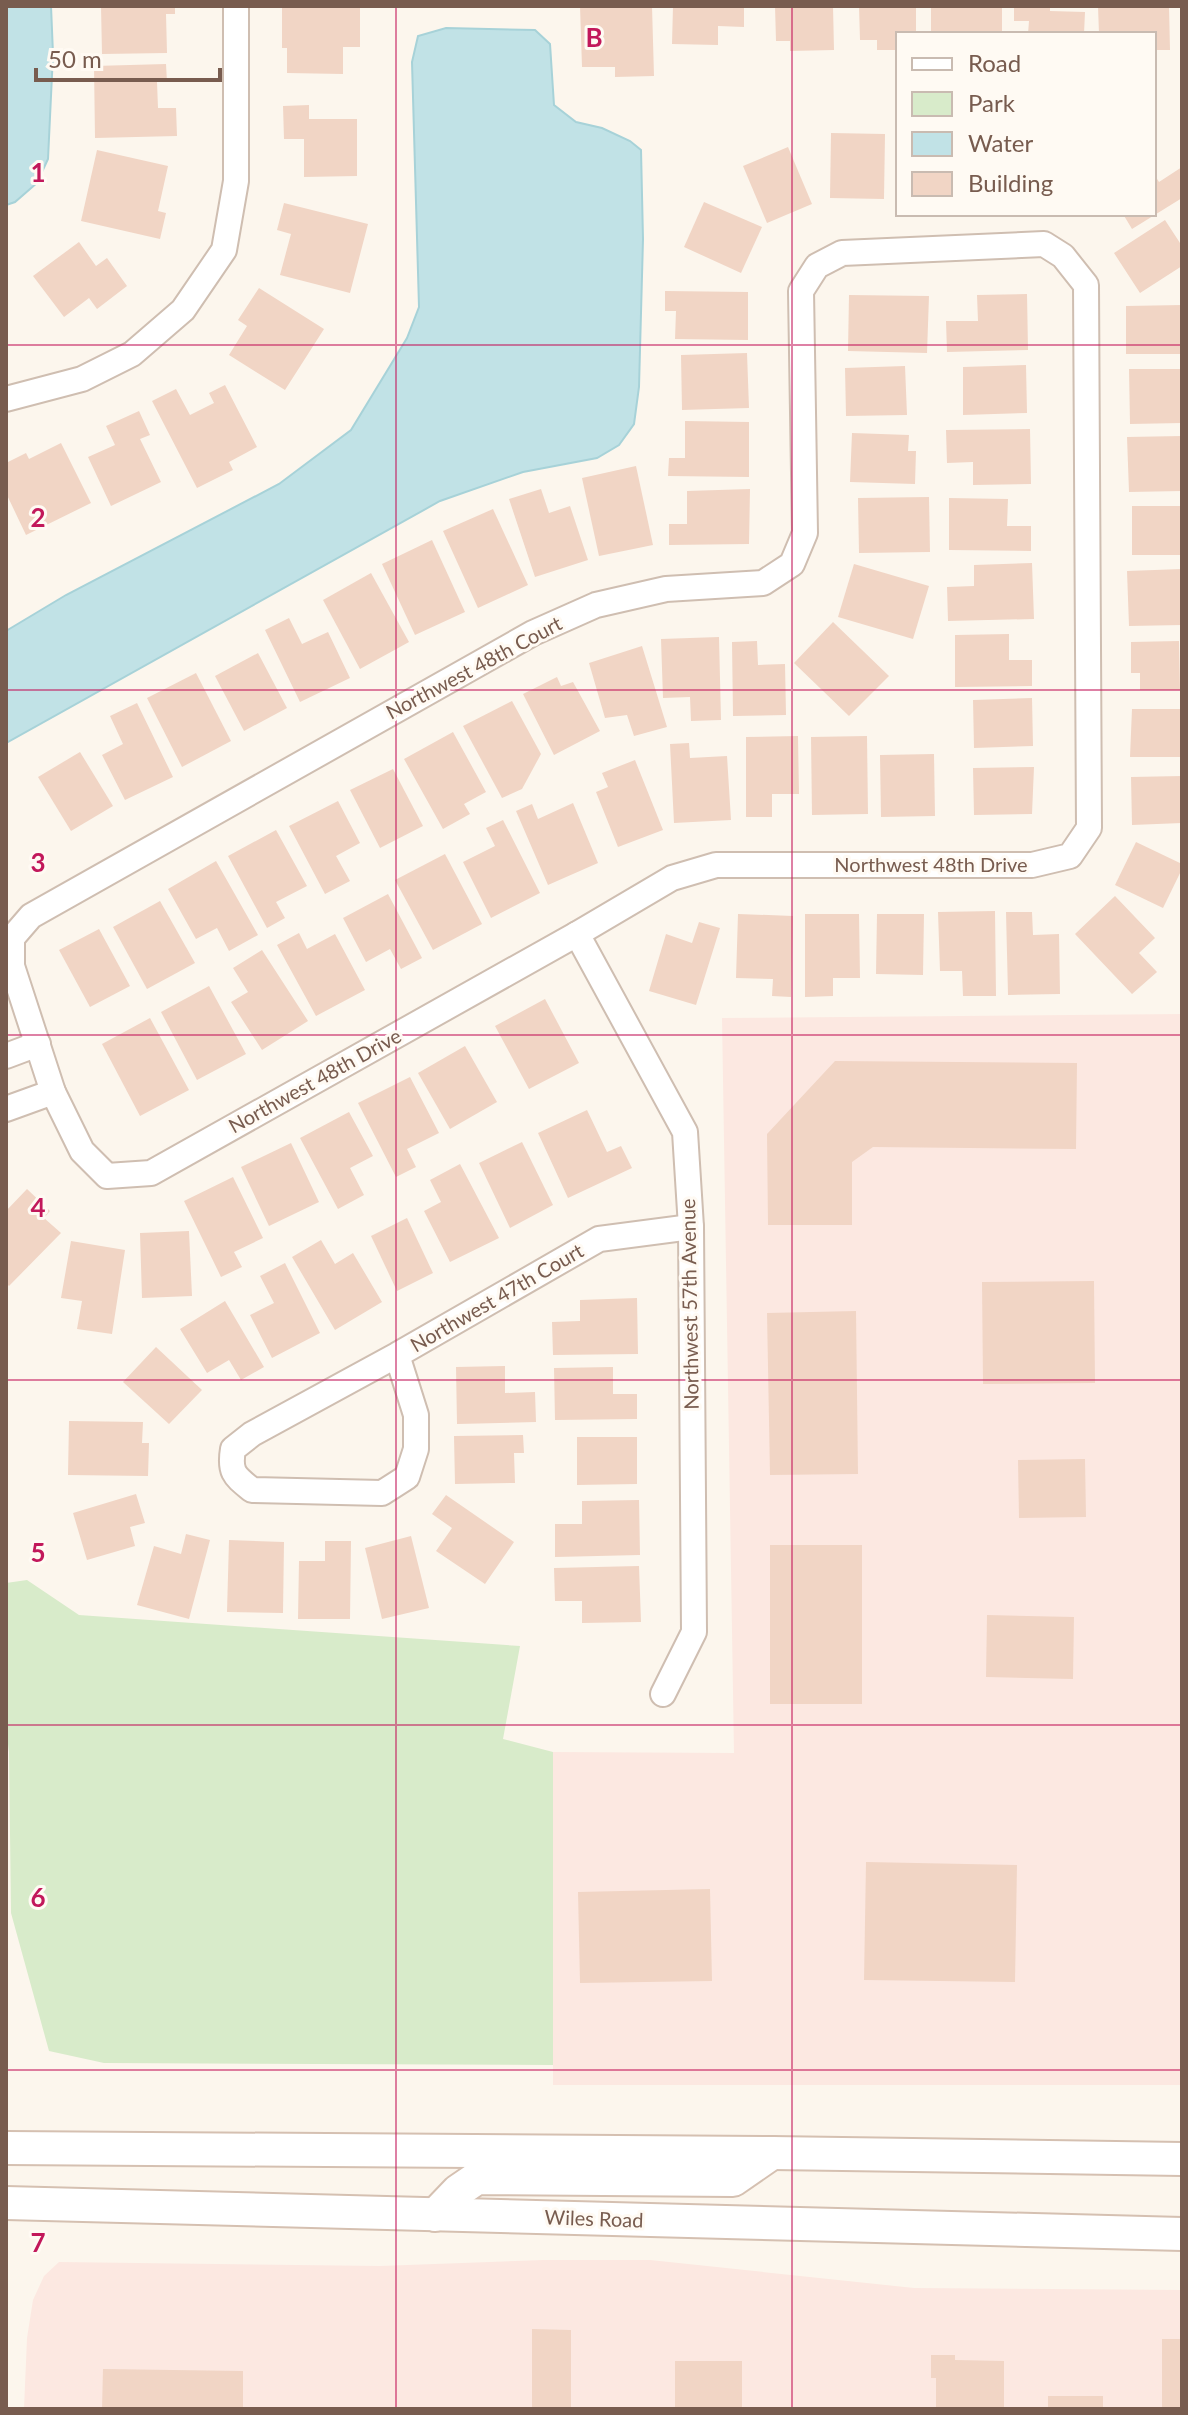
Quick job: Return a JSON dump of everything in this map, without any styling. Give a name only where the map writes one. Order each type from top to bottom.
[{"type":"main road","points":[[6,2148],[1182,2159]]},
{"type":"main road","points":[[435,2215],[458,2191],[477,2178],[733,2180],[772,2153]]},
{"type":"main road","name":"Wiles Road","points":[[6,2203],[1182,2234]]},
{"type":"street","points":[[6,399],[82,379],[132,354],[183,310],[224,250],[236,181],[236,6]]},
{"type":"street","name":"Northwest 48th Drive","points":[[38,1044],[53,1092],[82,1151],[107,1176],[151,1173],[672,878],[716,865],[1032,865],[1070,856],[1089,828],[1086,285],[1063,256],[1044,244],[842,253],[817,266]]},
{"type":"street","name":"Northwest 48th Court","points":[[38,1044],[12,966],[12,938],[31,916],[533,633],[596,605],[666,589],[763,583],[792,564],[805,533],[801,291],[817,266]]},
{"type":"street","name":"Northwest 57th Avenue","points":[[577,934],[685,1132],[691,1227],[694,1632],[663,1694]]},
{"type":"street","points":[[6,1056],[38,1044]]},
{"type":"street","points":[[6,1109],[53,1092]]},
{"type":"street","name":"Northwest 47th Court","points":[[397,1355],[416,1415],[416,1449],[407,1477],[382,1493],[252,1490],[236,1477],[230,1465],[233,1449],[252,1434],[599,1239],[691,1227]]},
{"type":"shaded area","points":[[1182,1014],[1182,2085],[553,2085],[553,1752],[734,1753],[722,1018]]},
{"type":"shaded area","points":[[650,2260],[914,2288],[1182,2290],[1182,2409],[24,2409],[27,2338],[33,2300],[44,2276],[59,2262],[380,2266]]},
{"type":"green space","points":[[27,1580],[79,1615],[520,1646],[503,1739],[553,1752],[553,2065],[104,2063],[49,2051],[11,1913],[6,1583]]},
{"type":"water","points":[[6,6],[51,6],[53,54],[48,159],[37,183],[15,202],[6,205]]},
{"type":"water","points":[[446,28],[535,30],[550,44],[554,105],[576,122],[602,128],[630,141],[641,150],[643,239],[639,387],[634,424],[619,445],[597,458],[523,472],[440,501],[6,743],[6,631],[66,595],[279,484],[351,430],[407,338],[419,307],[412,62],[418,36]]},
{"type":"building","points":[[101,6],[175,6],[175,14],[166,14],[167,53],[102,54]]},
{"type":"building","points":[[282,6],[360,6],[360,47],[343,47],[343,74],[287,73],[287,48],[282,48]]},
{"type":"building","points":[[580,6],[652,6],[654,76],[615,77],[615,67],[582,67]]},
{"type":"building","points":[[673,6],[744,6],[744,27],[718,26],[718,45],[672,44]]},
{"type":"building","points":[[775,6],[833,6],[834,50],[790,51],[790,41],[776,41]]},
{"type":"building","points":[[859,6],[916,6],[916,32],[896,32],[896,50],[877,50],[877,40],[860,40]]},
{"type":"building","points":[[931,6],[1002,6],[1002,32],[931,32]]},
{"type":"building","points":[[1014,6],[1050,6],[1050,11],[1085,12],[1084,32],[1028,32],[1029,21],[1014,21]]},
{"type":"building","points":[[1098,6],[1169,6],[1170,50],[1156,50],[1156,32],[1099,32]]},
{"type":"building","points":[[166,64],[167,82],[157,82],[158,108],[176,108],[177,136],[95,138],[94,66]]},
{"type":"building","points":[[309,105],[309,119],[357,119],[357,176],[304,177],[304,139],[284,139],[283,106]]},
{"type":"building","points":[[831,133],[885,134],[884,199],[830,198]]},
{"type":"building","points":[[788,147],[812,204],[767,223],[743,166]]},
{"type":"building","points":[[97,150],[168,166],[158,211],[166,213],[160,239],[81,221]]},
{"type":"building","points":[[1182,167],[1182,198],[1156,214],[1156,177],[1159,182]]},
{"type":"building","points":[[704,202],[762,227],[741,273],[684,247]]},
{"type":"building","points":[[284,203],[368,224],[350,293],[280,275],[291,234],[277,230]]},
{"type":"building","points":[[1124,216],[1153,216],[1132,229]]},
{"type":"building","points":[[1165,220],[1182,242],[1182,266],[1140,293],[1114,253]]},
{"type":"building","points":[[79,242],[96,266],[107,258],[127,286],[97,309],[89,298],[64,317],[33,276]]},
{"type":"building","points":[[259,288],[324,329],[285,390],[229,355],[247,326],[238,320]]},
{"type":"building","points":[[665,291],[748,292],[748,340],[675,339],[676,311],[665,311]]},
{"type":"building","points":[[1027,294],[1028,350],[947,352],[946,321],[978,321],[977,295]]},
{"type":"building","points":[[849,295],[929,296],[927,353],[848,351]]},
{"type":"building","points":[[1182,305],[1182,354],[1126,354],[1126,306]]},
{"type":"building","points":[[747,353],[749,408],[682,410],[681,355]]},
{"type":"building","points":[[1026,365],[1027,413],[963,415],[963,367]]},
{"type":"building","points":[[905,366],[907,415],[846,416],[845,368]]},
{"type":"building","points":[[1129,369],[1182,369],[1182,423],[1130,424]]},
{"type":"building","points":[[225,385],[257,447],[229,462],[233,470],[197,488],[152,401],[176,389],[190,415],[214,403],[209,393]]},
{"type":"building","points":[[139,411],[150,435],[140,439],[161,482],[111,506],[88,457],[115,445],[106,426]]},
{"type":"building","points":[[685,421],[749,422],[749,477],[668,476],[669,458],[685,458]]},
{"type":"building","points":[[1030,429],[1031,484],[973,485],[973,462],[947,463],[946,430]]},
{"type":"building","points":[[852,433],[909,435],[908,451],[916,451],[915,484],[850,482]]},
{"type":"building","points":[[1182,436],[1182,491],[1129,492],[1127,437]]},
{"type":"building","points":[[61,443],[91,503],[26,535],[6,493],[6,463],[26,453],[29,459]]},
{"type":"building","points":[[636,466],[653,545],[599,556],[582,478]]},
{"type":"building","points":[[541,489],[549,513],[570,506],[588,560],[535,577],[509,499]]},
{"type":"building","points":[[750,489],[749,544],[669,545],[669,524],[687,524],[687,491]]},
{"type":"building","points":[[929,497],[930,552],[859,553],[858,498]]},
{"type":"building","points":[[949,498],[1008,499],[1007,526],[1031,526],[1031,551],[949,550]]},
{"type":"building","points":[[1132,506],[1182,506],[1182,555],[1132,555]]},
{"type":"building","points":[[493,509],[528,585],[478,608],[443,531]]},
{"type":"building","points":[[432,540],[465,612],[415,635],[382,564]]},
{"type":"building","points":[[1032,563],[1034,619],[948,621],[947,587],[974,586],[974,565]]},
{"type":"building","points":[[854,564],[929,586],[913,639],[838,617]]},
{"type":"building","points":[[1182,569],[1182,625],[1129,626],[1127,571]]},
{"type":"building","points":[[371,573],[409,642],[360,669],[323,600]]},
{"type":"building","points":[[289,618],[302,644],[328,632],[350,678],[300,702],[265,630]]},
{"type":"building","points":[[833,622],[889,676],[849,716],[794,663]]},
{"type":"building","points":[[1009,634],[1009,660],[1032,660],[1032,686],[955,687],[955,635]]},
{"type":"building","points":[[719,637],[721,720],[691,721],[690,697],[663,698],[661,639]]},
{"type":"building","points":[[757,641],[758,665],[785,664],[786,715],[733,716],[732,642]]},
{"type":"building","points":[[1179,641],[1180,690],[1140,690],[1140,673],[1131,673],[1131,642]]},
{"type":"building","points":[[642,646],[667,727],[634,736],[627,715],[605,718],[589,663]]},
{"type":"building","points":[[258,653],[287,708],[244,731],[215,676]]},
{"type":"building","points":[[196,673],[231,741],[182,767],[147,698]]},
{"type":"building","points":[[557,677],[561,686],[573,682],[600,731],[554,755],[523,694]]},
{"type":"building","points":[[1032,698],[1033,746],[974,748],[973,700]]},
{"type":"building","points":[[512,701],[541,754],[522,789],[502,798],[463,726]]},
{"type":"building","points":[[137,703],[173,777],[125,800],[102,755],[123,744],[110,716]]},
{"type":"building","points":[[1132,709],[1182,709],[1182,757],[1130,757]]},
{"type":"building","points":[[453,732],[486,792],[464,804],[470,814],[443,829],[404,759]]},
{"type":"building","points":[[798,736],[799,794],[772,794],[772,817],[746,817],[746,737]]},
{"type":"building","points":[[867,736],[868,814],[812,815],[811,737]]},
{"type":"building","points":[[689,743],[690,758],[727,756],[731,820],[674,823],[670,744]]},
{"type":"building","points":[[80,752],[113,806],[71,831],[38,777]]},
{"type":"building","points":[[934,754],[935,816],[881,817],[880,755]]},
{"type":"building","points":[[635,760],[663,830],[618,847],[596,792],[608,787],[602,773]]},
{"type":"building","points":[[1034,767],[1032,814],[974,815],[973,768]]},
{"type":"building","points":[[393,769],[423,826],[380,848],[350,790]]},
{"type":"building","points":[[1182,776],[1182,823],[1132,825],[1131,777]]},
{"type":"building","points":[[338,801],[360,843],[336,856],[350,881],[325,894],[289,826]]},
{"type":"building","points":[[573,803],[598,863],[548,885],[516,811],[532,804],[538,819]]},
{"type":"building","points":[[503,820],[540,893],[491,918],[463,862],[495,846],[486,828]]},
{"type":"building","points":[[276,830],[307,886],[276,902],[285,918],[267,928],[228,856]]},
{"type":"building","points":[[1136,842],[1182,864],[1163,908],[1115,885]]},
{"type":"building","points":[[445,854],[482,924],[433,950],[395,880]]},
{"type":"building","points":[[216,861],[258,935],[229,951],[217,928],[196,939],[168,889]]},
{"type":"building","points":[[388,894],[422,958],[401,969],[390,949],[366,962],[343,918]]},
{"type":"building","points":[[1115,896],[1155,938],[1139,953],[1157,972],[1132,994],[1075,934]]},
{"type":"building","points":[[160,901],[195,963],[147,989],[113,927]]},
{"type":"building","points":[[995,911],[996,996],[963,996],[962,971],[940,971],[938,912]]},
{"type":"building","points":[[1006,912],[1032,912],[1033,935],[1059,934],[1060,994],[1008,995]]},
{"type":"building","points":[[738,914],[793,916],[791,997],[772,996],[773,979],[736,978]]},
{"type":"building","points":[[805,914],[859,914],[860,978],[833,978],[833,996],[805,997]]},
{"type":"building","points":[[877,914],[924,914],[923,975],[876,974]]},
{"type":"building","points":[[699,922],[720,928],[696,1005],[649,991],[666,934],[692,943]]},
{"type":"building","points":[[99,929],[130,986],[90,1007],[59,950]]},
{"type":"building","points":[[299,933],[307,949],[335,934],[365,990],[316,1016],[277,945]]},
{"type":"building","points":[[262,950],[308,1021],[262,1050],[231,1002],[248,992],[233,968]]},
{"type":"building","points":[[209,986],[246,1054],[197,1080],[161,1012]]},
{"type":"building","points":[[545,999],[579,1063],[529,1089],[495,1026]]},
{"type":"building","points":[[150,1018],[189,1090],[140,1116],[102,1044]]},
{"type":"building","points":[[465,1046],[497,1102],[450,1129],[418,1073]]},
{"type":"building","points":[[835,1061],[1077,1063],[1076,1149],[873,1147],[852,1162],[852,1225],[768,1225],[767,1134]]},
{"type":"building","points":[[410,1077],[439,1133],[407,1149],[416,1167],[396,1177],[358,1103]]},
{"type":"building","points":[[587,1110],[607,1152],[621,1146],[632,1168],[568,1198],[538,1133]]},
{"type":"building","points":[[349,1112],[373,1156],[350,1168],[364,1195],[338,1209],[300,1138]]},
{"type":"building","points":[[522,1142],[553,1205],[510,1228],[479,1163]]},
{"type":"building","points":[[291,1143],[319,1202],[269,1226],[241,1167]]},
{"type":"building","points":[[460,1164],[499,1238],[450,1262],[424,1211],[441,1202],[430,1180]]},
{"type":"building","points":[[233,1177],[263,1238],[234,1252],[242,1267],[221,1277],[184,1201]]},
{"type":"building","points":[[27,1189],[50,1211],[44,1218],[61,1233],[9,1286],[6,1283],[6,1211]]},
{"type":"building","points":[[407,1218],[433,1273],[397,1291],[371,1236]]},
{"type":"building","points":[[189,1231],[192,1296],[142,1298],[140,1233]]},
{"type":"building","points":[[321,1240],[335,1264],[353,1253],[382,1302],[335,1330],[292,1257]]},
{"type":"building","points":[[71,1241],[125,1250],[112,1334],[77,1329],[82,1301],[61,1298]]},
{"type":"building","points":[[285,1263],[320,1333],[272,1358],[250,1315],[274,1303],[260,1276]]},
{"type":"building","points":[[1094,1281],[1095,1383],[983,1384],[982,1282]]},
{"type":"building","points":[[637,1298],[638,1354],[553,1355],[552,1322],[580,1321],[580,1300]]},
{"type":"building","points":[[225,1301],[264,1367],[241,1380],[229,1360],[207,1373],[180,1329]]},
{"type":"building","points":[[856,1311],[858,1474],[770,1475],[767,1313]]},
{"type":"building","points":[[156,1347],[202,1390],[169,1424],[123,1382]]},
{"type":"building","points":[[505,1366],[505,1393],[535,1392],[536,1422],[457,1424],[456,1367]]},
{"type":"building","points":[[613,1367],[613,1394],[637,1394],[637,1419],[555,1420],[554,1368]]},
{"type":"building","points":[[69,1421],[143,1422],[142,1443],[149,1443],[148,1476],[68,1475]]},
{"type":"building","points":[[523,1435],[524,1453],[514,1453],[515,1483],[455,1484],[454,1436]]},
{"type":"building","points":[[577,1437],[637,1437],[637,1484],[577,1485]]},
{"type":"building","points":[[1085,1459],[1086,1517],[1019,1518],[1018,1460]]},
{"type":"building","points":[[136,1494],[145,1523],[130,1527],[135,1546],[87,1560],[73,1513]]},
{"type":"building","points":[[446,1495],[514,1542],[485,1584],[436,1551],[452,1528],[432,1514]]},
{"type":"building","points":[[639,1500],[640,1555],[555,1557],[555,1524],[582,1524],[582,1501]]},
{"type":"building","points":[[186,1534],[210,1540],[189,1619],[137,1605],[154,1546],[181,1554]]},
{"type":"building","points":[[411,1536],[429,1608],[382,1619],[365,1548]]},
{"type":"building","points":[[229,1540],[284,1542],[283,1613],[227,1612]]},
{"type":"building","points":[[325,1541],[351,1541],[350,1619],[298,1619],[299,1561],[325,1561]]},
{"type":"building","points":[[770,1545],[862,1545],[862,1704],[770,1704]]},
{"type":"building","points":[[639,1566],[641,1622],[582,1623],[582,1601],[555,1601],[554,1568]]},
{"type":"building","points":[[987,1615],[1074,1617],[1073,1679],[986,1677]]},
{"type":"building","points":[[866,1862],[1017,1865],[1015,1982],[864,1980]]},
{"type":"building","points":[[710,1889],[712,1981],[580,1983],[578,1892]]},
{"type":"building","points":[[532,2329],[571,2330],[571,2409],[532,2409]]},
{"type":"building","points":[[1162,2339],[1182,2339],[1182,2409],[1162,2409]]},
{"type":"building","points":[[931,2355],[955,2355],[955,2360],[1004,2361],[1004,2409],[936,2409],[936,2378],[931,2378]]},
{"type":"building","points":[[675,2361],[742,2361],[742,2409],[675,2409]]},
{"type":"building","points":[[103,2369],[243,2371],[243,2409],[102,2409]]},
{"type":"building","points":[[1048,2396],[1103,2396],[1103,2409],[1048,2409]]}]
